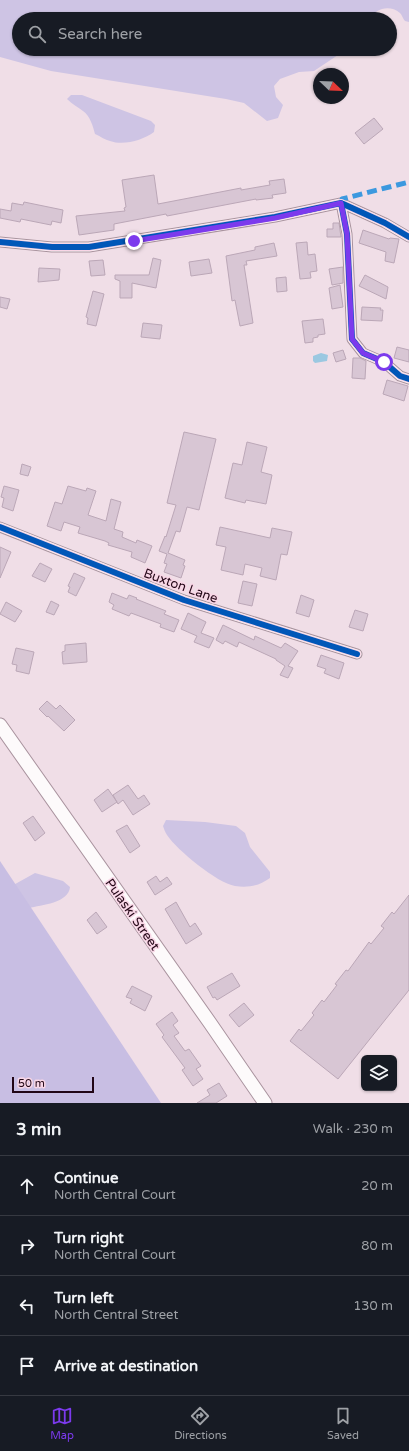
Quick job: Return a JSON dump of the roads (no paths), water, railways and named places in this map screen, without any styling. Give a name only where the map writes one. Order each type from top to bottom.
[{"type":"main road","name":"Pulaski Street","points":[[0,725],[265,1103]]},
{"type":"street","points":[[341,203],[347,234],[352,339],[363,353],[384,362],[400,376],[409,379]]},
{"type":"street","points":[[0,242],[52,247],[89,248],[275,218],[341,203],[385,223],[409,237]]},
{"type":"street","name":"Buxton Lane","points":[[0,527],[184,600],[357,654]]},
{"type":"water","points":[[321,353],[328,355],[327,361],[315,363],[313,361],[313,356]]}]
